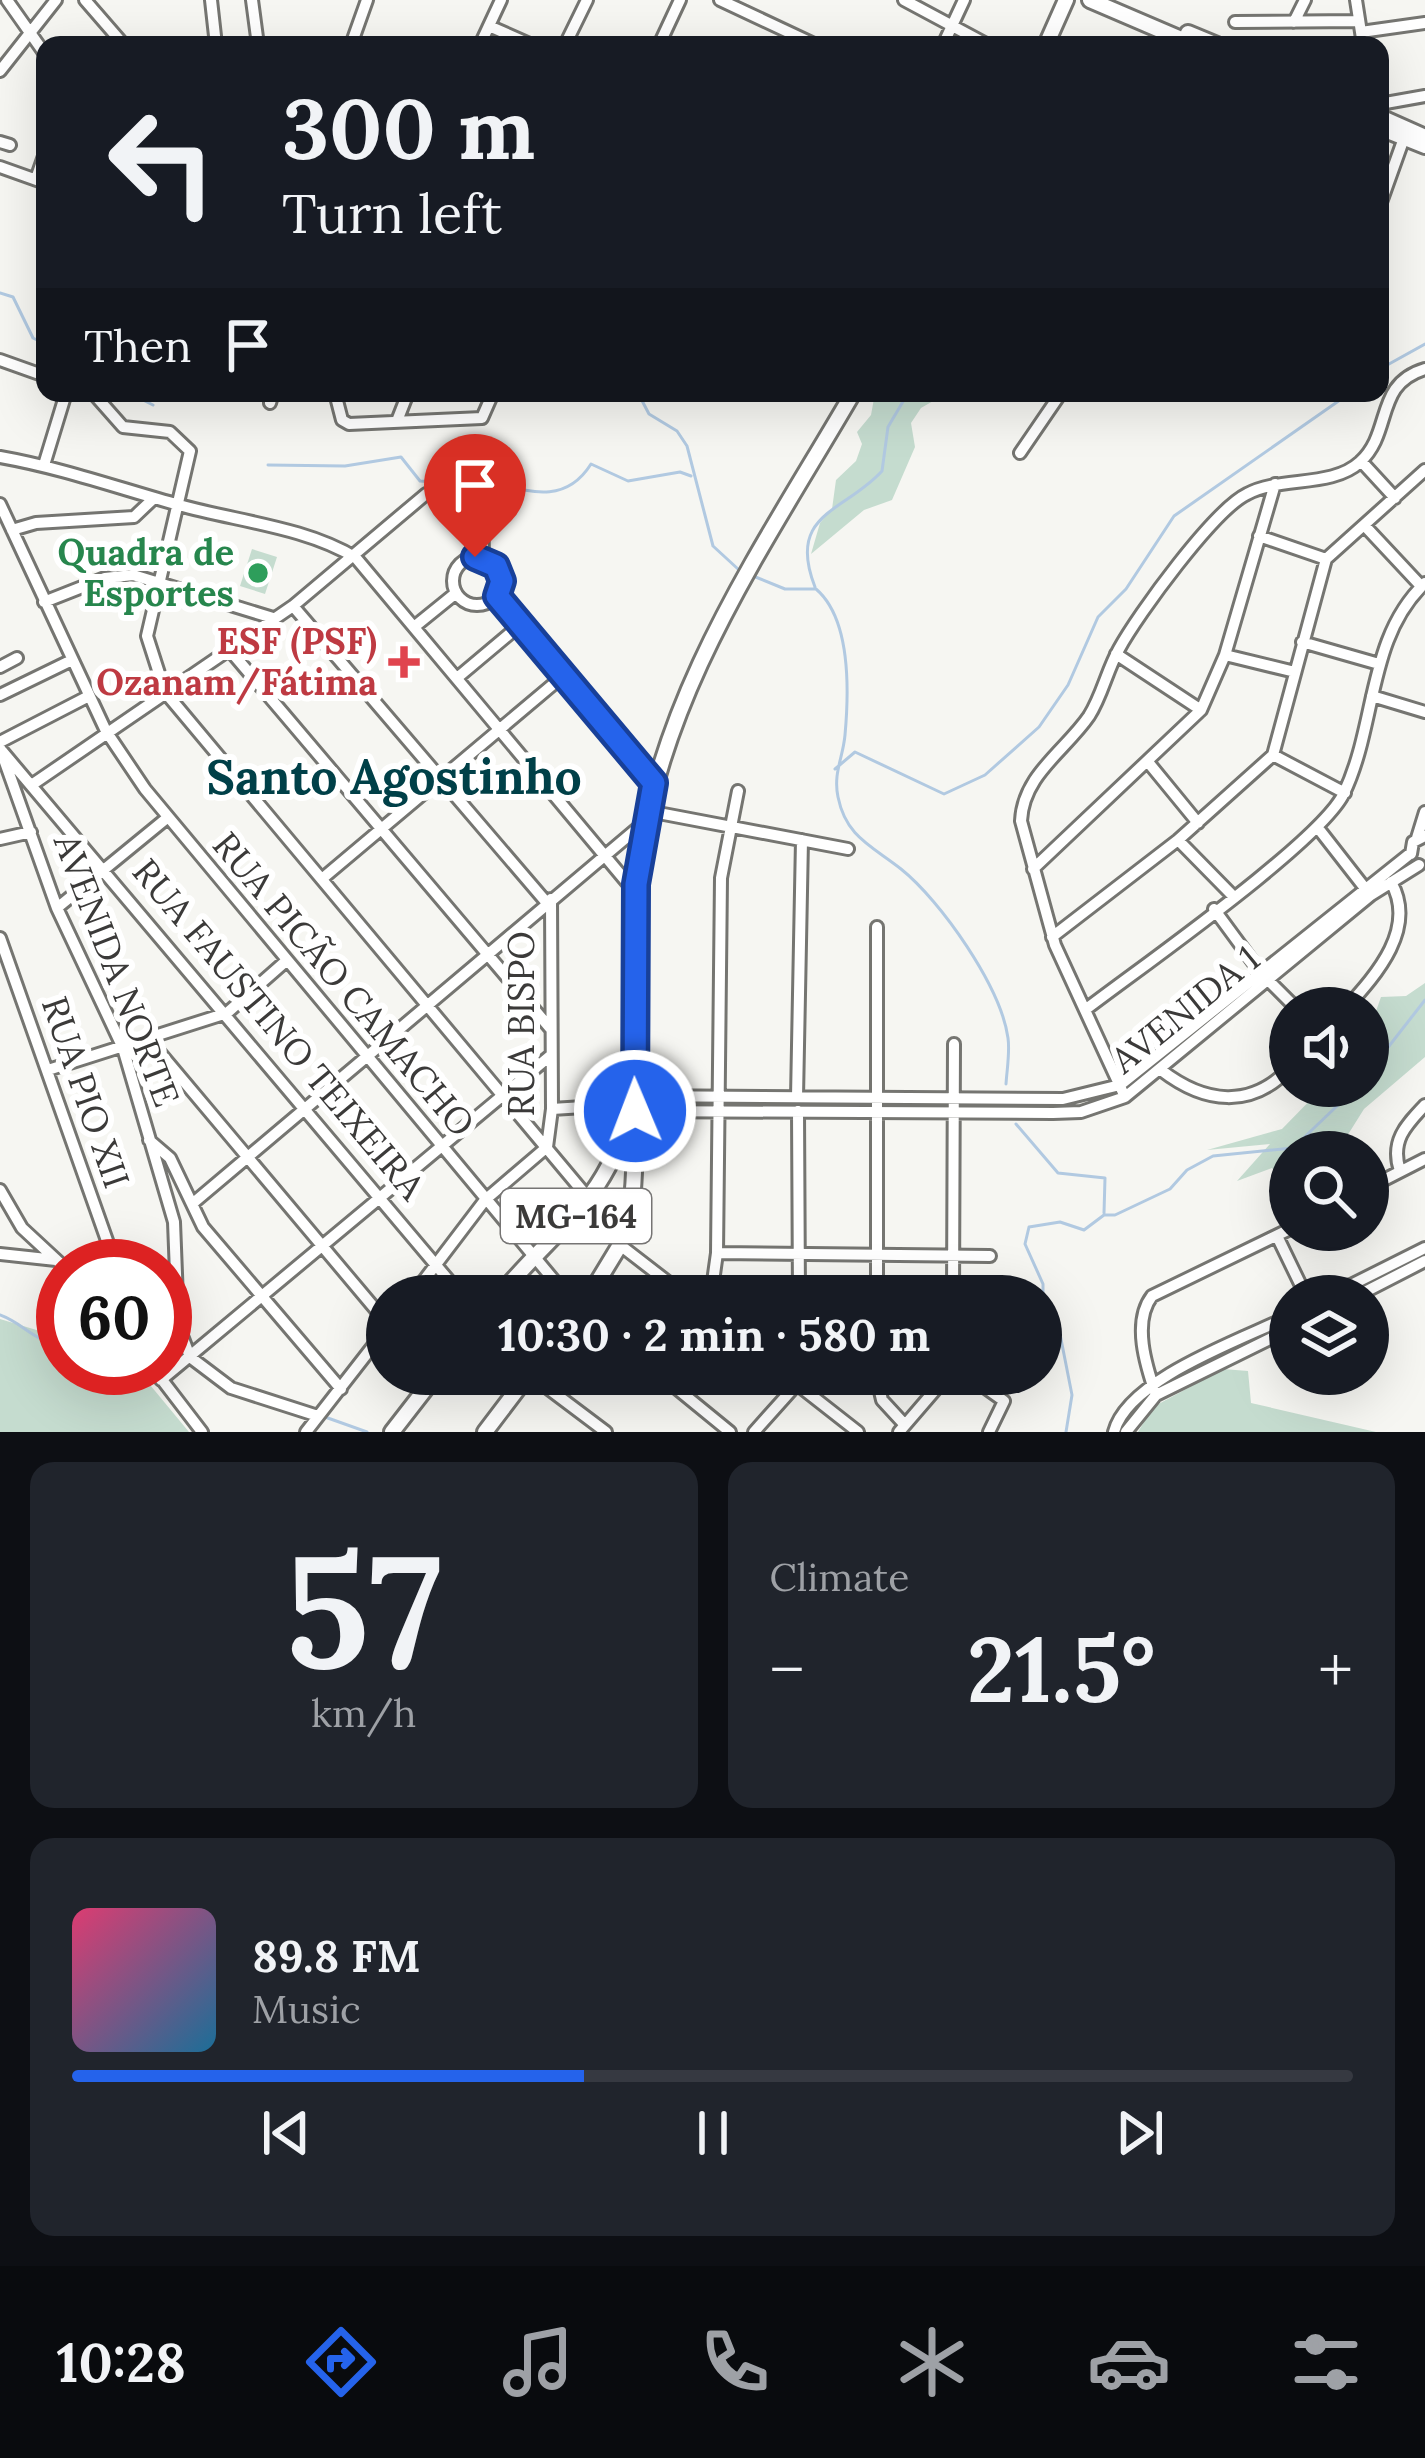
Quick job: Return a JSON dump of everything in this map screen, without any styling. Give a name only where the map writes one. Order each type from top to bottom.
[{"type":"main road","points":[[1051,36],[1066,0]]},
{"type":"main road","points":[[1058,22],[1083,0],[1157,36]]},
{"type":"main road","points":[[1116,0],[1197,36]]},
{"type":"main road","points":[[1389,121],[1425,137]]},
{"type":"main road","points":[[1389,132],[1425,146]]},
{"type":"main road","name":"MG-164","points":[[517,1275],[590,1200],[615,1156],[631,1103],[635,892],[654,783],[693,671],[848,402]]},
{"type":"main road","points":[[602,1275],[620,1245],[636,1159],[631,1103]]},
{"type":"main road","points":[[615,1156],[626,1148],[636,1159]]},
{"type":"main road","points":[[392,1432],[421,1395]]},
{"type":"main road","points":[[485,1432],[513,1395]]},
{"type":"street","points":[[7,0],[36,41]]},
{"type":"street","points":[[0,71],[56,0]]},
{"type":"street","points":[[86,0],[116,36]]},
{"type":"street","points":[[211,0],[215,36]]},
{"type":"street","points":[[252,0],[257,36]]},
{"type":"street","points":[[354,36],[367,0]]},
{"type":"street","points":[[484,36],[501,0]]},
{"type":"street","points":[[570,36],[587,0]]},
{"type":"street","points":[[663,36],[680,0]]},
{"type":"street","points":[[720,0],[797,36]]},
{"type":"street","points":[[904,0],[973,36]]},
{"type":"street","points":[[948,36],[964,0]]},
{"type":"street","points":[[1294,22],[1305,0]]},
{"type":"street","points":[[1356,0],[1361,33]]},
{"type":"street","points":[[1235,22],[1294,22],[1361,33],[1425,23]]},
{"type":"street","points":[[489,26],[512,36]]},
{"type":"street","points":[[1389,102],[1425,96]]},
{"type":"street","points":[[1389,180],[1404,138]]},
{"type":"street","points":[[0,167],[36,180]]},
{"type":"street","points":[[0,362],[36,373]]},
{"type":"street","points":[[1389,397],[1394,386],[1425,369]]},
{"type":"street","points":[[44,465],[63,402]]},
{"type":"street","points":[[101,402],[123,427],[170,432],[190,451],[146,644],[165,692],[590,1200]]},
{"type":"street","points":[[337,402],[342,420],[349,424],[482,418],[489,402]]},
{"type":"street","points":[[397,421],[405,402]]},
{"type":"street","points":[[1020,453],[1055,402]]},
{"type":"street","points":[[1122,1091],[1052,937],[1022,805],[1049,760],[1090,715],[1116,654],[1223,510],[1275,484],[1338,474],[1361,461],[1387,402]]},
{"type":"street","points":[[0,457],[44,465],[325,544],[356,558],[635,892]]},
{"type":"street","points":[[1361,461],[1395,498]]},
{"type":"street","points":[[1052,937],[1178,840],[1273,755],[1326,560],[1425,470]]},
{"type":"street","points":[[1033,869],[1202,710],[1225,655],[1275,484]]},
{"type":"street","points":[[33,784],[293,605],[356,558],[417,501],[434,492],[476,494],[482,500],[483,558],[500,573],[497,596],[654,783]]},
{"type":"street","points":[[12,530],[134,517],[154,498]]},
{"type":"street","name":"RUA PICÃO CAMACHO","points":[[0,504],[106,731],[167,818],[549,1275]]},
{"type":"street","points":[[1085,1010],[1318,828],[1345,793],[1379,664],[1398,613],[1423,584],[1364,525]]},
{"type":"street","points":[[1259,536],[1326,560]]},
{"type":"street","points":[[456,593],[456,570],[467,560],[483,558]]},
{"type":"street","points":[[44,602],[120,575],[158,581],[273,618]]},
{"type":"street","points":[[414,627],[456,593]]},
{"type":"street","points":[[456,593],[476,605],[497,596]]},
{"type":"street","points":[[293,605],[549,901]]},
{"type":"street","points":[[457,678],[520,625]]},
{"type":"street","points":[[1302,642],[1379,664]]},
{"type":"street","points":[[227,648],[550,1028]]},
{"type":"street","points":[[1116,654],[1202,710]]},
{"type":"street","points":[[1225,655],[1295,672]]},
{"type":"street","points":[[0,667],[17,658]]},
{"type":"street","points":[[0,694],[72,660]]},
{"type":"street","points":[[323,878],[563,676]]},
{"type":"street","points":[[0,746],[89,696]]},
{"type":"street","points":[[1372,696],[1425,712]]},
{"type":"street","name":"RUA FAUSTINO TEIXEIRA","points":[[0,746],[446,1275]]},
{"type":"street","name":"AVENIDA NORTE","points":[[0,746],[57,908],[123,1048],[174,1222],[175,1239]]},
{"type":"street","points":[[1273,755],[1345,793]]},
{"type":"street","points":[[1148,762],[1198,823]]},
{"type":"street","points":[[714,1275],[721,878],[738,790]]},
{"type":"street","points":[[1422,865],[1411,853],[1421,837],[1425,812]]},
{"type":"street","points":[[192,1204],[647,816],[848,849]]},
{"type":"street","points":[[57,908],[167,818]]},
{"type":"street","points":[[1318,828],[1364,886]]},
{"type":"street","points":[[0,839],[31,832]]},
{"type":"street","points":[[798,1275],[802,840]]},
{"type":"street","points":[[1178,840],[1232,895]]},
{"type":"street","name":"AVENIDA 1","points":[[798,1104],[954,1106],[1122,1091],[1161,1070],[1364,886],[1411,853]]},
{"type":"street","name":"AVENIDA 1","points":[[1122,1091],[1266,976],[1391,882],[1422,865]]},
{"type":"street","points":[[1360,987],[1401,927],[1405,910],[1391,882]]},
{"type":"street","name":"RUA BISPO","points":[[547,1148],[552,1109],[549,901]]},
{"type":"street","points":[[1214,909],[1277,987]]},
{"type":"street","points":[[877,927],[878,1275]]},
{"type":"street","name":"RUA PIO XII","points":[[0,938],[107,1239]]},
{"type":"street","points":[[48,1070],[227,1013],[286,961]]},
{"type":"street","points":[[0,987],[15,981]]},
{"type":"street","points":[[150,1041],[366,1301]]},
{"type":"street","points":[[954,1044],[954,1275]]},
{"type":"street","points":[[192,1355],[550,1056]]},
{"type":"street","points":[[1161,1070],[1177,1082],[1227,1100],[1257,1096],[1269,1086]]},
{"type":"street","points":[[552,1109],[717,1097],[798,1104]]},
{"type":"street","points":[[631,1103],[717,1111],[798,1104]]},
{"type":"street","points":[[1400,1171],[1395,1156],[1399,1136],[1425,1105]]},
{"type":"street","points":[[149,1140],[170,1158],[203,1227],[341,1388]]},
{"type":"street","points":[[428,1275],[485,1200],[547,1148]]},
{"type":"street","points":[[1389,1176],[1425,1159]]},
{"type":"street","points":[[0,1190],[22,1228],[36,1241]]},
{"type":"street","points":[[5,1253],[18,1245],[22,1228]]},
{"type":"street","points":[[1154,1390],[1141,1323],[1152,1296],[1269,1240]]},
{"type":"street","points":[[5,1253],[36,1244]]},
{"type":"street","points":[[620,1245],[659,1275]]},
{"type":"street","points":[[1372,1275],[1425,1248]]},
{"type":"street","points":[[5,1253],[36,1259]]},
{"type":"street","points":[[717,1253],[990,1256]]},
{"type":"street","points":[[1389,1280],[1425,1262]]},
{"type":"street","points":[[1114,1432],[1127,1404],[1269,1327]]},
{"type":"street","points":[[1126,1432],[1154,1390],[1269,1338]]},
{"type":"street","points":[[306,1432],[366,1354]]},
{"type":"street","points":[[192,1359],[231,1388],[318,1417]]},
{"type":"street","points":[[173,1395],[202,1432]]},
{"type":"street","points":[[557,1395],[604,1431]]},
{"type":"street","points":[[685,1395],[730,1432]]},
{"type":"street","points":[[754,1432],[784,1395]]},
{"type":"street","points":[[815,1395],[858,1432]]},
{"type":"street","points":[[881,1395],[902,1428],[926,1395]]},
{"type":"street","points":[[989,1432],[1004,1402],[996,1395]]},
{"type":"green space","points":[[873,402],[931,402],[911,423],[915,447],[892,500],[864,510],[811,554],[820,523],[832,509],[836,480],[856,461],[862,444],[857,432],[871,415]]},
{"type":"green space","points":[[252,549],[277,557],[265,594],[240,586]]},
{"type":"green space","points":[[1425,983],[1425,1057],[1389,1088],[1389,997],[1406,996]]},
{"type":"green space","points":[[1303,1107],[1366,1107],[1350,1131],[1275,1131]]},
{"type":"green space","points":[[1269,1133],[1269,1144],[1207,1150]]},
{"type":"green space","points":[[1269,1145],[1269,1169],[1237,1181]]},
{"type":"green space","points":[[0,1319],[36,1330],[36,1395],[158,1395],[189,1432],[0,1432]]},
{"type":"green space","points":[[1223,1369],[1248,1371],[1251,1403],[1376,1432],[1138,1432],[1153,1407]]},
{"type":"waterway","points":[[0,293],[13,297],[36,340]]},
{"type":"waterway","points":[[1389,364],[1425,344]]},
{"type":"waterway","points":[[147,402],[153,405]]},
{"type":"waterway","points":[[643,402],[649,414],[677,431],[687,446],[713,546],[738,569]]},
{"type":"waterway","points":[[815,587],[808,562],[814,529],[882,471],[888,427],[903,402]]},
{"type":"waterway","points":[[835,769],[855,752],[944,794],[985,775],[1039,727],[1068,685],[1098,617],[1126,589],[1174,516],[1337,402]]},
{"type":"waterway","points":[[268,465],[345,466],[401,457],[420,481],[479,480],[543,492],[569,486],[591,464],[628,481],[680,472],[691,476]]},
{"type":"waterway","points":[[753,576],[785,589],[816,589],[836,618],[847,677],[845,735],[837,780],[842,811],[862,839],[917,883],[967,946],[1003,1017],[1009,1055],[1006,1084]]},
{"type":"waterway","points":[[1389,1046],[1425,1000]]},
{"type":"waterway","points":[[1066,1432],[1072,1395],[1059,1329],[1043,1304],[1043,1284],[1025,1244],[1029,1227],[1060,1222],[1084,1230],[1104,1215],[1115,1215],[1170,1189],[1187,1170],[1213,1156],[1293,1148],[1336,1107]]},
{"type":"waterway","points":[[1016,1124],[1058,1173],[1105,1178],[1104,1213]]},
{"type":"waterway","points":[[0,1315],[36,1335]]},
{"type":"waterway","points":[[325,1417],[367,1432]]},
{"type":"place","name":"Quadra de Esportes","points":[[258,573]]},
{"type":"place","name":"ESF (PSF) Ozanam/Fátima","points":[[404,662]]},
{"type":"district","name":"Santo Agostinho","points":[[394,777]]},
{"type":"route","points":[[475,557],[496,566],[502,581],[497,596],[654,783],[636,884],[635,1111]]}]
